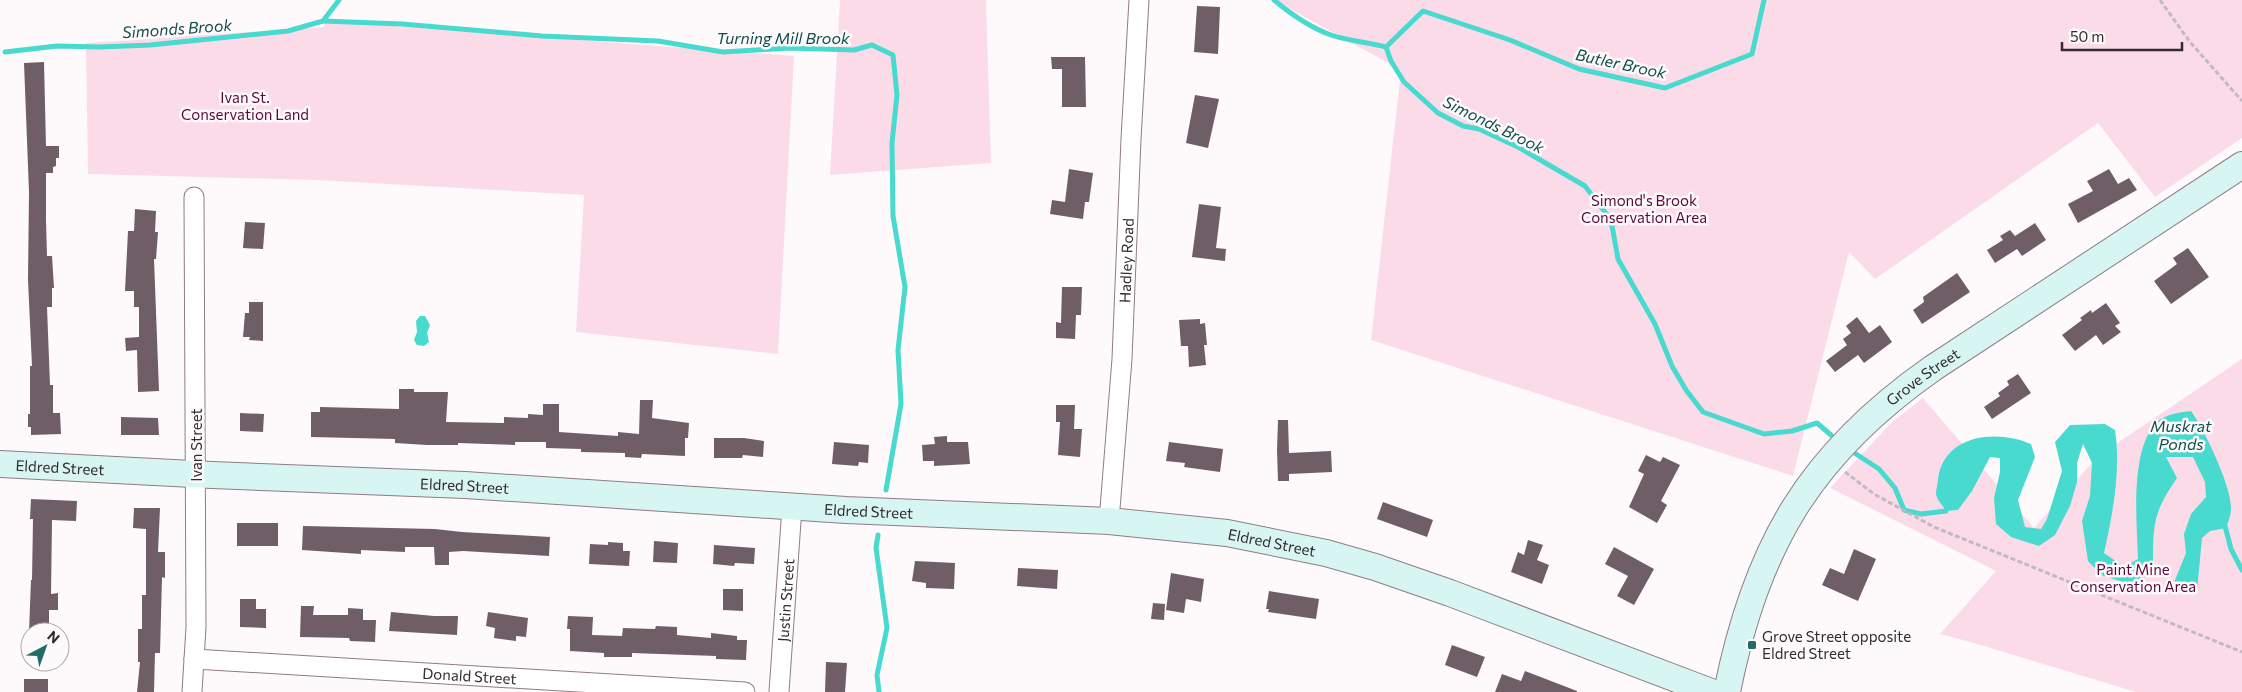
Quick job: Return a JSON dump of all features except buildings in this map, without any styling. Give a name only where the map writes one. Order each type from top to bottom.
[{"type":"street","name":"Hadley Road","points":[[1109,521],[1122,359],[1131,139],[1140,0]]},
{"type":"street","name":"Grove Street","points":[[1727,692],[1742,630],[1763,568],[1794,506],[1828,460],[1861,426],[1906,387],[2242,165]]},
{"type":"street","name":"Ivan Street","points":[[192,692],[196,627],[194,197]]},
{"type":"street","name":"Eldred Street","points":[[0,464],[465,485],[792,507],[1109,521],[1227,533],[1326,553],[1450,593],[1711,692]]},
{"type":"street","name":"Justin Street","points":[[780,692],[792,507]]},
{"type":"street","name":"Donald Street","points":[[194,658],[745,692]]},
{"type":"path","points":[[2160,0],[2190,42],[2242,101]]},
{"type":"path","points":[[1828,460],[1874,494],[1934,527],[2242,652]]},
{"type":"green space","points":[[840,0],[986,0],[991,163],[830,175]]},
{"type":"green space","name":"Simond's Brook Conservation Area","points":[[1274,0],[2242,0],[2242,138],[2155,197],[2098,123],[1875,279],[1849,252],[1793,476],[1371,340],[1401,70]]},
{"type":"green space","name":"Ivan St. Conservation Land","points":[[325,21],[794,56],[778,354],[576,332],[584,195],[316,180],[88,174],[86,43],[324,27]]},
{"type":"green space","name":"Paint Mine Conservation Area","points":[[2242,359],[2242,692],[2136,692],[1940,634],[1996,571],[1830,488],[1892,422],[1923,398],[2034,528],[2098,456]]},
{"type":"water","points":[[420,316],[425,316],[430,325],[427,333],[429,342],[424,346],[417,345],[414,340],[417,332],[416,321]]},
{"type":"water","name":"Muskrat Ponds","points":[[2191,411],[2210,444],[2222,473],[2231,509],[2226,528],[2210,531],[2202,538],[2197,591],[2184,593],[2173,585],[2186,553],[2184,534],[2191,514],[2206,497],[2205,482],[2193,457],[2166,457],[2177,478],[2158,511],[2153,542],[2153,569],[2136,586],[2101,575],[2088,561],[2082,521],[2090,496],[2092,463],[2083,444],[2077,463],[2077,482],[2070,506],[2055,535],[2039,546],[2011,537],[1996,524],[1994,498],[2000,472],[2000,458],[1990,457],[1972,491],[1958,510],[1946,511],[1937,496],[1938,479],[1942,464],[1950,452],[1961,444],[1974,439],[1988,437],[2017,439],[2031,444],[2035,457],[2018,500],[2025,527],[2041,529],[2047,519],[2062,471],[2055,442],[2070,425],[2105,424],[2115,430],[2117,476],[2104,553],[2124,567],[2138,559],[2136,506],[2142,449],[2149,433],[2158,421],[2174,414]]},
{"type":"waterway","name":"Simonds Brook","points":[[5,52],[57,46],[150,45],[288,31],[323,21],[339,0]]},
{"type":"waterway","name":"Simonds Brook","points":[[1274,0],[1287,11],[1323,32],[1344,39],[1386,47],[1391,61],[1404,82],[1438,113],[1463,126],[1479,129],[1518,147],[1585,186],[1611,220],[1618,259],[1655,324],[1672,366],[1686,390],[1703,412],[1764,434],[1792,431],[1817,423],[1831,435]]},
{"type":"waterway","name":"Butler Brook","points":[[1386,47],[1423,11],[1510,40],[1579,69],[1665,88],[1752,54],[1764,0]]},
{"type":"waterway","name":"Turning Mill Brook","points":[[323,21],[402,24],[542,36],[658,41],[723,52],[789,48],[854,50],[872,45],[893,55],[897,95],[892,143],[893,216],[905,287],[898,350],[901,404],[886,490]]},
{"type":"waterway","name":"Simonds Brook","points":[[1853,452],[1879,469],[1895,488],[1904,510],[1921,514],[1946,511],[1948,505]]},
{"type":"waterway","name":"Simonds Brook","points":[[2224,522],[2231,549],[2242,570]]},
{"type":"waterway","name":"Turning Mill Brook","points":[[878,535],[876,548],[887,628],[877,675],[879,692]]},
{"type":"place","name":"Grove Street opposite Eldred Street","points":[[1752,645]]}]
